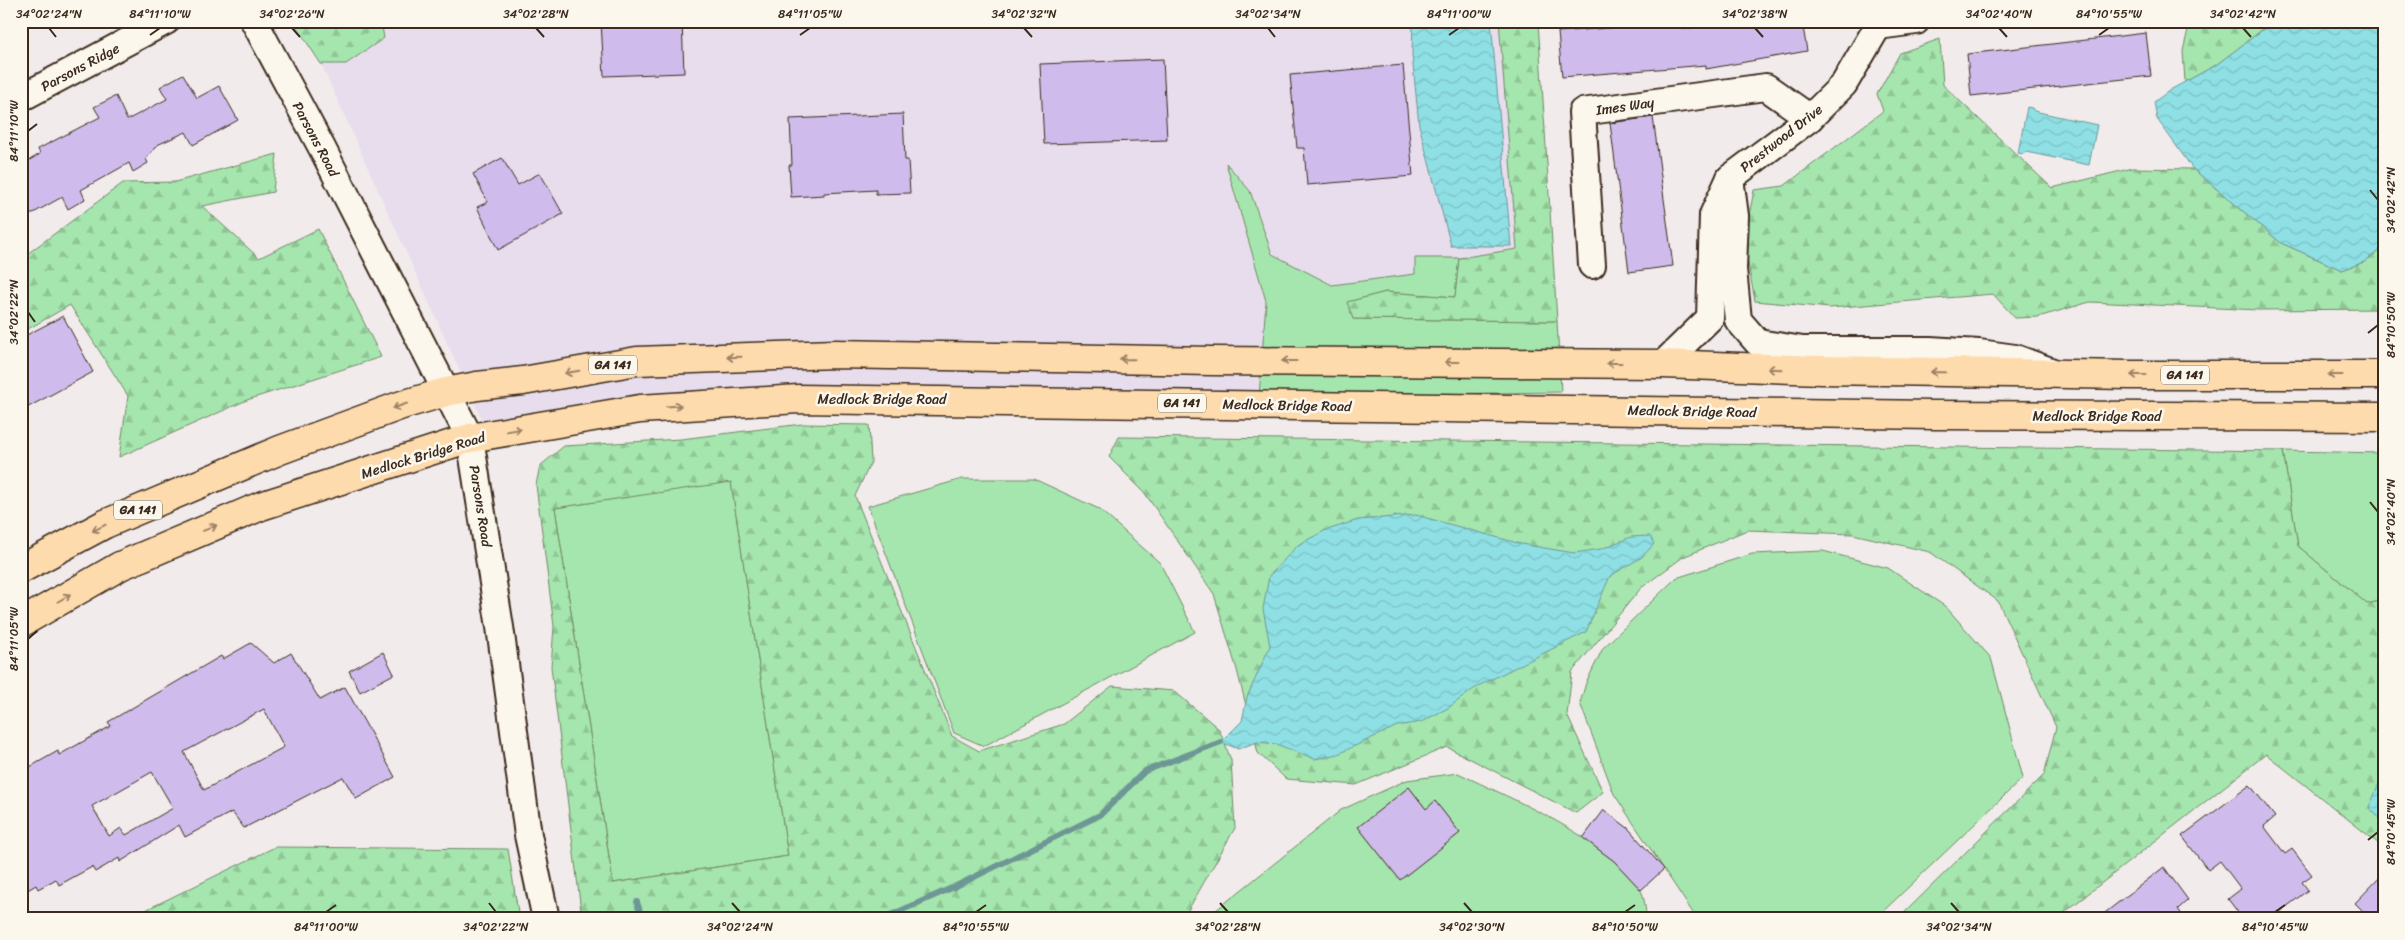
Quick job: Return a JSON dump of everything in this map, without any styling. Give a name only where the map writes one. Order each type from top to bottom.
[{"type":"highway","name":"GA 141","points":[[22,568],[105,524],[280,450],[402,405],[446,392],[637,360],[835,354],[1212,361],[1663,364],[1822,370],[2060,374],[2384,374]]},
{"type":"highway","name":"Medlock Bridge Road","points":[[21,622],[120,566],[261,506],[470,438],[640,409],[798,399],[994,400],[1934,415],[2384,417]]},
{"type":"street","name":"Parsons Ridge","points":[[21,98],[166,21]]},
{"type":"street","name":"Parsons Road","points":[[254,21],[322,148],[470,438],[502,643],[528,835],[546,919]]},
{"type":"street","points":[[1878,23],[1916,21]]},
{"type":"street","name":"Prestwood Drive","points":[[1663,364],[1710,318],[1714,215],[1730,178],[1810,118],[1844,84],[1878,23]]},
{"type":"street","name":"Imes Way","points":[[1592,265],[1582,112],[1766,87],[1810,118]]},
{"type":"street","points":[[1730,178],[1734,216],[1733,268],[1738,320],[1758,343],[1803,350],[1979,352],[2014,358],[2060,374]]},
{"type":"shaded area","points":[[381,21],[1499,21],[1517,250],[1459,258],[1416,258],[1415,274],[1332,285],[1272,254],[1250,191],[1227,164],[1266,301],[1259,397],[483,422],[321,64],[346,64],[383,38]]},
{"type":"green space","points":[[293,21],[381,21],[384,38],[346,64],[321,64]]},
{"type":"green space","points":[[1499,21],[1538,21],[1557,321],[1353,319],[1347,302],[1386,292],[1455,297],[1459,258],[1517,249]]},
{"type":"green space","points":[[2190,21],[2274,21],[2216,65],[2185,82],[2183,51]]},
{"type":"green space","points":[[1940,39],[1943,85],[2052,188],[2133,168],[2193,169],[2281,243],[2342,270],[2364,262],[2384,247],[2384,309],[2259,310],[2090,302],[2038,317],[2015,318],[1993,294],[1830,308],[1755,301],[1744,242],[1754,190],[1784,186],[1883,111],[1877,94],[1900,53]]},
{"type":"green space","points":[[277,154],[273,192],[202,206],[259,258],[318,229],[381,357],[247,400],[119,457],[128,396],[70,305],[21,333],[21,261],[27,254],[123,183],[175,182]]},
{"type":"green space","points":[[1226,163],[1250,191],[1272,254],[1332,285],[1415,274],[1415,258],[1459,258],[1455,297],[1386,292],[1348,302],[1353,319],[1557,321],[1561,392],[1259,397],[1266,301]]},
{"type":"green space","points":[[802,424],[869,425],[871,462],[855,496],[952,736],[979,751],[1064,724],[1112,686],[1174,691],[1219,729],[1231,760],[1235,828],[1183,919],[582,919],[551,667],[554,626],[536,485],[540,466],[564,446],[681,439]],"holes":[[[731,482],[788,856],[613,883],[555,508]]]},
{"type":"green space","points":[[1119,437],[2283,451],[2298,546],[2367,604],[2384,600],[2384,848],[2266,754],[2056,919],[1898,919],[2044,775],[2056,727],[1998,601],[1930,552],[1853,534],[1747,530],[1683,557],[1641,588],[1572,672],[1567,715],[1603,792],[1576,813],[1447,747],[1356,785],[1286,779],[1258,753],[1237,670],[1214,594],[1144,492],[1109,457]]},
{"type":"green space","points":[[2283,451],[2384,453],[2384,600],[2367,604],[2298,546]]},
{"type":"green space","points":[[962,479],[1034,479],[1099,509],[1160,563],[1195,632],[984,746],[954,733],[868,506]]},
{"type":"green space","points":[[731,481],[788,856],[613,883],[555,508]]},
{"type":"green space","points":[[1823,551],[1888,568],[1946,607],[1991,658],[2023,778],[1875,919],[1697,919],[1614,794],[1580,703],[1586,683],[1603,648],[1676,578],[1752,554]]},
{"type":"green space","points":[[1458,773],[1556,821],[1604,852],[1624,870],[1642,892],[1647,919],[1205,919],[1341,810],[1407,780]]},
{"type":"green space","points":[[275,847],[508,849],[519,919],[127,919]]},
{"type":"water","points":[[1413,21],[1491,21],[1511,246],[1451,246],[1419,125],[1412,55]]},
{"type":"water","points":[[2274,21],[2384,21],[2384,247],[2364,262],[2342,270],[2281,243],[2193,169],[2157,119],[2154,102],[2170,90],[2216,65]]},
{"type":"water","points":[[2027,107],[2032,108],[2034,111],[2097,125],[2089,165],[2026,152],[2023,154],[2018,153]]},
{"type":"water","points":[[1416,515],[1521,544],[1574,553],[1601,549],[1631,537],[1650,536],[1654,544],[1642,557],[1610,576],[1586,632],[1478,686],[1448,708],[1421,722],[1397,726],[1338,754],[1315,759],[1276,744],[1257,742],[1238,749],[1221,742],[1242,721],[1247,697],[1270,646],[1263,609],[1269,576],[1298,545],[1324,531],[1358,520]]},
{"type":"water","points":[[2384,771],[2384,822],[2369,808]]},
{"type":"building","points":[[601,21],[682,21],[684,73],[604,76]]},
{"type":"building","points":[[1726,21],[1802,21],[1807,51],[1706,69],[1706,65],[1562,77],[1558,32],[1683,22],[1684,29]]},
{"type":"building","points":[[2146,33],[2151,76],[1971,96],[1967,54]]},
{"type":"building","points":[[1163,59],[1167,140],[1044,144],[1040,64]]},
{"type":"building","points":[[1403,65],[1413,176],[1307,185],[1304,148],[1297,148],[1290,75]]},
{"type":"building","points":[[183,74],[197,98],[219,86],[238,120],[193,145],[186,132],[157,145],[146,159],[148,163],[133,172],[129,163],[81,190],[85,199],[68,209],[62,197],[21,220],[21,165],[40,154],[38,149],[100,117],[94,107],[116,96],[127,120],[167,99],[160,87]]},
{"type":"building","points":[[903,114],[905,160],[908,160],[910,193],[876,194],[876,190],[791,197],[789,165],[792,165],[790,119]]},
{"type":"building","points":[[1653,117],[1673,266],[1629,272],[1610,123]]},
{"type":"building","points":[[502,158],[518,185],[540,173],[563,214],[498,250],[477,207],[488,202],[473,174]]},
{"type":"building","points":[[63,316],[93,372],[21,411],[21,338]]},
{"type":"building","points":[[251,643],[274,663],[291,653],[320,700],[345,687],[395,777],[356,799],[343,777],[244,828],[232,812],[185,837],[179,825],[120,862],[119,858],[95,872],[92,867],[59,885],[56,879],[38,889],[36,885],[21,894],[21,772],[58,751],[59,755],[111,726],[108,722],[221,656],[223,659]],"holes":[[[264,709],[284,747],[204,790],[184,752]],[[152,772],[173,808],[126,835],[121,828],[109,836],[92,806]]]},
{"type":"building","points":[[383,652],[394,674],[360,692],[349,671]]},
{"type":"building","points":[[2250,785],[2275,817],[2264,826],[2285,854],[2292,849],[2312,875],[2302,882],[2308,890],[2271,919],[2243,919],[2228,899],[2241,889],[2220,861],[2208,870],[2182,836]]},
{"type":"building","points":[[1409,787],[1426,809],[1435,801],[1460,833],[1400,880],[1358,827]]},
{"type":"building","points":[[1604,810],[1628,828],[1664,869],[1641,890],[1614,861],[1583,838]]},
{"type":"building","points":[[2164,867],[2188,900],[2178,909],[2185,919],[2097,919]]},
{"type":"building","points":[[2384,873],[2384,919],[2371,919],[2355,903]]},
{"type":"waterway","points":[[882,919],[954,887],[1100,815],[1145,771],[1221,742]]},
{"type":"waterway","points":[[637,902],[642,919]]}]
